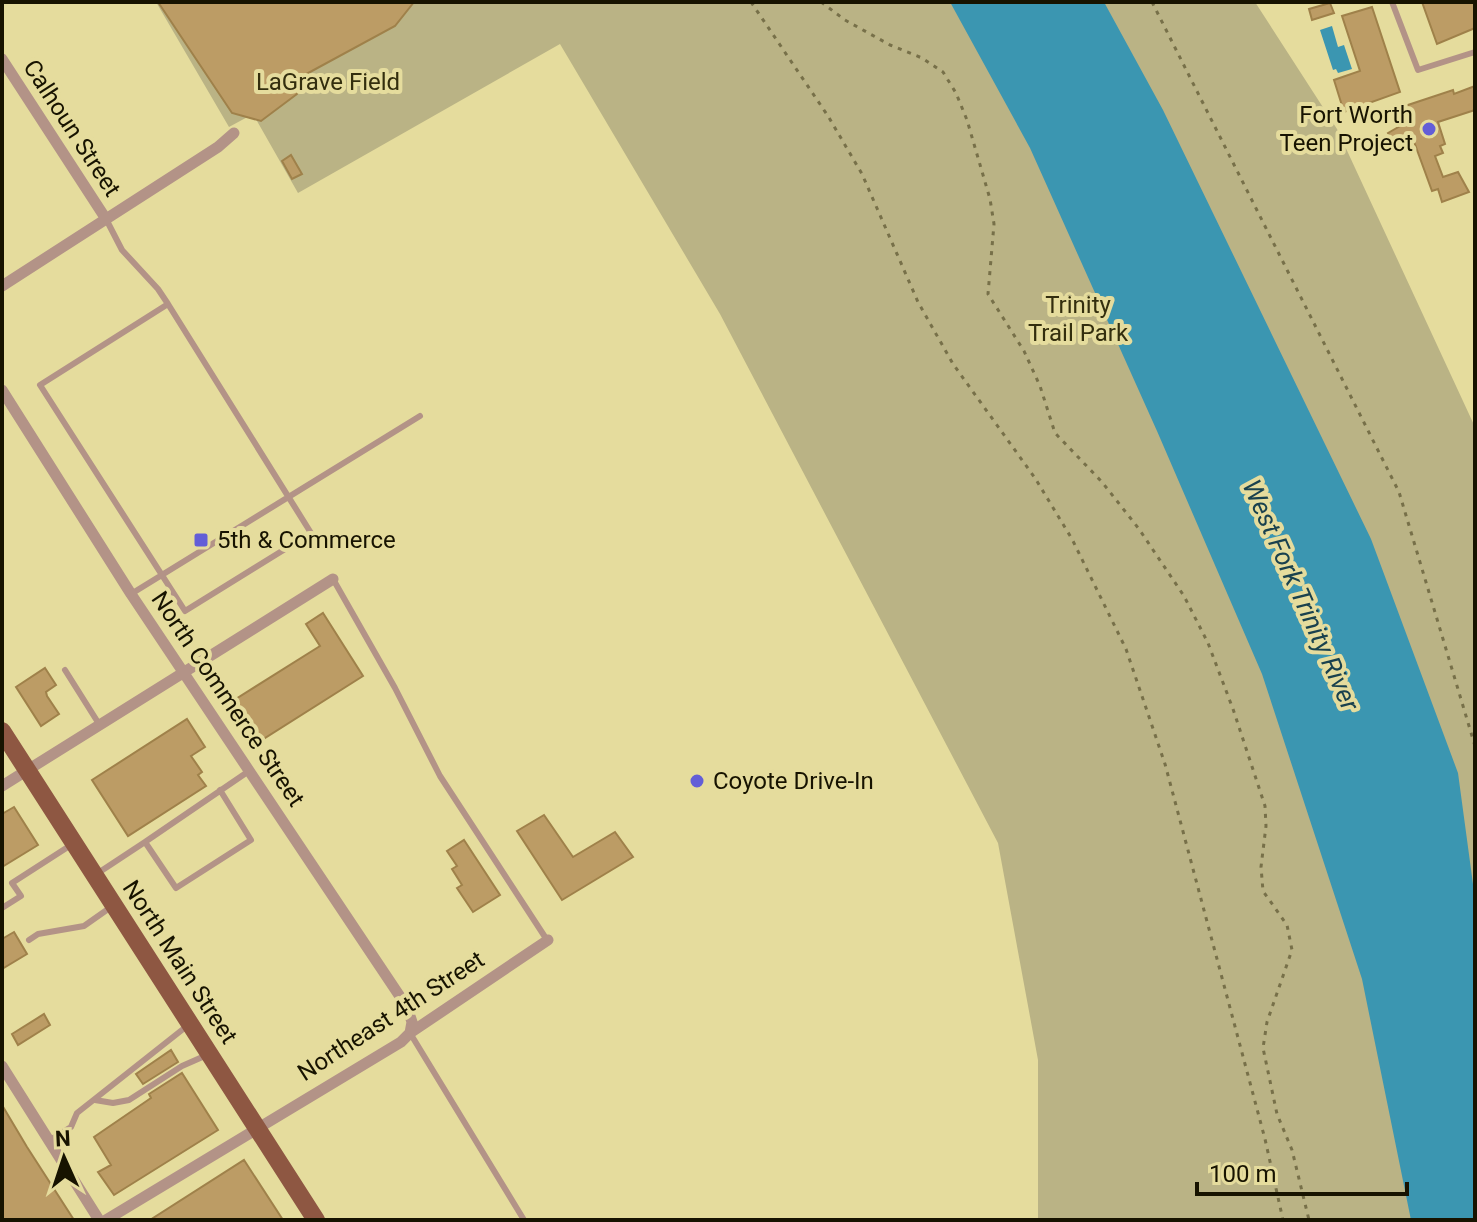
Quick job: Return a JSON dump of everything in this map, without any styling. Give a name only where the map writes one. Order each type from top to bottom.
[{"type":"main road","name":"North Main Street","points":[[2,731],[316,1220]]},
{"type":"street","name":"Calhoun Street","points":[[2,59],[106,219]]},
{"type":"street","points":[[2,286],[218,147],[234,133]]},
{"type":"street","name":"North Commerce Street","points":[[2,390],[131,594],[407,1007],[412,1022],[410,1033]]},
{"type":"street","points":[[2,786],[333,579]]},
{"type":"street","name":"Northeast 4th Street","points":[[106,1220],[401,1042],[548,940]]},
{"type":"street","points":[[2,1066],[99,1220]]},
{"type":"lane","points":[[1392,2],[1418,70],[1475,52]]},
{"type":"lane","points":[[106,219],[122,250],[168,304],[311,533],[185,611],[40,385],[168,304]]},
{"type":"lane","points":[[131,594],[420,416]]},
{"type":"lane","points":[[333,579],[395,688],[440,776],[548,940]]},
{"type":"lane","points":[[65,670],[99,724]]},
{"type":"lane","points":[[95,875],[249,771]]},
{"type":"lane","points":[[145,842],[176,888],[251,840],[220,790]]},
{"type":"lane","points":[[2,908],[21,896],[12,883],[74,843]]},
{"type":"lane","points":[[29,940],[38,934],[84,926],[114,905]]},
{"type":"lane","points":[[50,1140],[71,1127],[77,1113],[191,1023]]},
{"type":"lane","points":[[410,1033],[524,1220]]},
{"type":"lane","points":[[95,1100],[113,1103],[129,1100],[182,1066],[211,1053]]},
{"type":"path","points":[[751,2],[862,174],[918,302],[953,364],[1043,490],[1084,562],[1126,649],[1172,790],[1265,1139],[1283,1220]]},
{"type":"path","points":[[821,2],[845,20],[890,45],[922,58],[943,72],[956,93],[968,123],[994,224],[988,294],[1024,351],[1040,386],[1055,433],[1102,482],[1139,529],[1184,596],[1208,643],[1265,806],[1261,867],[1263,891],[1287,925],[1292,950],[1267,1022],[1263,1048],[1277,1114],[1292,1150],[1309,1220]]},
{"type":"path","points":[[1152,2],[1399,492],[1475,746]]},
{"type":"green space","name":"Trinity Trail Park","points":[[156,2],[1255,2],[1337,129],[1475,427],[1475,1220],[1038,1220],[1038,1060],[998,843],[720,314],[560,44],[298,193],[253,114],[229,127]]},
{"type":"water","name":"West Fork Trinity River","points":[[950,2],[1104,2],[1163,110],[1371,539],[1458,773],[1475,899],[1475,1220],[1411,1220],[1362,979],[1262,674],[1030,148]]},
{"type":"water","points":[[1332,26],[1338,47],[1344,45],[1352,69],[1338,73],[1336,69],[1333,70],[1320,30]]},
{"type":"building","points":[[158,2],[414,2],[395,26],[299,78],[297,94],[261,121],[232,113]]},
{"type":"building","points":[[1422,2],[1475,2],[1475,28],[1437,44]]},
{"type":"building","points":[[1330,3],[1334,13],[1312,20],[1309,9]]},
{"type":"building","points":[[1372,7],[1400,92],[1344,112],[1334,80],[1360,71],[1342,16]]},
{"type":"building","points":[[1475,86],[1475,110],[1438,122],[1445,144],[1440,146],[1443,153],[1435,156],[1443,177],[1458,172],[1469,192],[1442,202],[1438,189],[1432,191],[1413,139],[1397,148],[1388,133],[1407,122],[1402,107]]},
{"type":"building","points":[[291,155],[302,174],[292,179],[282,161]]},
{"type":"building","points":[[323,613],[363,676],[257,743],[231,702],[320,646],[306,624]]},
{"type":"building","points":[[45,668],[56,685],[46,692],[47,696],[59,714],[41,726],[16,687]]},
{"type":"building","points":[[187,719],[205,747],[191,756],[202,772],[198,775],[206,786],[128,836],[92,780]]},
{"type":"building","points":[[14,807],[38,845],[2,867],[2,814]]},
{"type":"building","points":[[544,815],[573,857],[615,832],[633,857],[562,900],[517,831]]},
{"type":"building","points":[[464,840],[500,895],[473,912],[457,888],[462,885],[452,869],[457,866],[447,851]]},
{"type":"building","points":[[14,932],[27,954],[2,969],[2,939]]},
{"type":"building","points":[[44,1014],[50,1025],[18,1045],[12,1034]]},
{"type":"building","points":[[171,1050],[178,1062],[143,1084],[136,1074]]},
{"type":"building","points":[[182,1073],[218,1130],[114,1195],[98,1172],[111,1165],[94,1137],[151,1098],[149,1094]]},
{"type":"building","points":[[2,1105],[27,1147],[74,1220],[2,1220]]},
{"type":"building","points":[[244,1160],[283,1220],[150,1220]]},
{"type":"place","name":"Fort Worth Teen Project","points":[[1429,129]]},
{"type":"place","name":"5th & Commerce","points":[[201,540]]},
{"type":"place","name":"Coyote Drive-In","points":[[697,781]]},
{"type":"park label","name":"LaGrave Field","points":[[328,82]]}]
